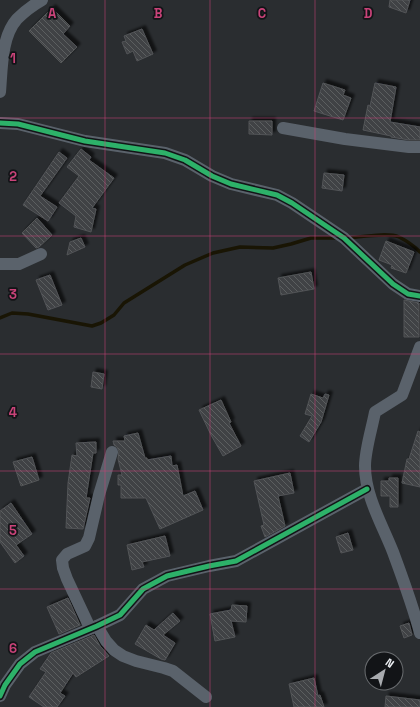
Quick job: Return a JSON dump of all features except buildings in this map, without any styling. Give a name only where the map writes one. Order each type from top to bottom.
[{"type":"street","points":[[0,92],[4,50],[9,32],[17,20],[42,0]]},
{"type":"street","points":[[0,123],[18,124],[86,141],[165,153],[185,160],[212,176],[231,184],[277,195],[292,203],[344,238],[393,284],[408,294],[420,296]]},
{"type":"street","points":[[283,128],[345,139],[420,147]]},
{"type":"street","points":[[0,264],[19,264],[41,254]]},
{"type":"street","points":[[420,348],[402,395],[375,412],[365,465],[367,488],[393,553],[415,614],[420,633]]},
{"type":"street","points":[[112,452],[89,538],[84,546],[67,554],[62,560],[67,579],[94,627],[114,650],[123,656],[136,661],[173,671],[206,697]]},
{"type":"street","points":[[0,696],[5,685],[20,664],[35,652],[120,615],[143,588],[167,576],[236,561],[367,488]]},
{"type":"waterway","points":[[348,238],[381,235],[394,236],[408,242],[420,252]]},
{"type":"waterway","points":[[0,318],[12,313],[28,314],[92,326],[101,323],[114,315],[124,303],[185,265],[213,253],[240,247],[273,248],[311,238],[338,238]]},
{"type":"cycle path","points":[[0,123],[18,124],[85,141],[165,153],[185,160],[212,176],[231,184],[277,195],[292,203],[344,238],[393,284],[408,294],[420,296]]},
{"type":"cycle path","points":[[0,696],[5,685],[20,664],[35,652],[120,615],[143,589],[167,576],[236,561],[367,489]]}]
